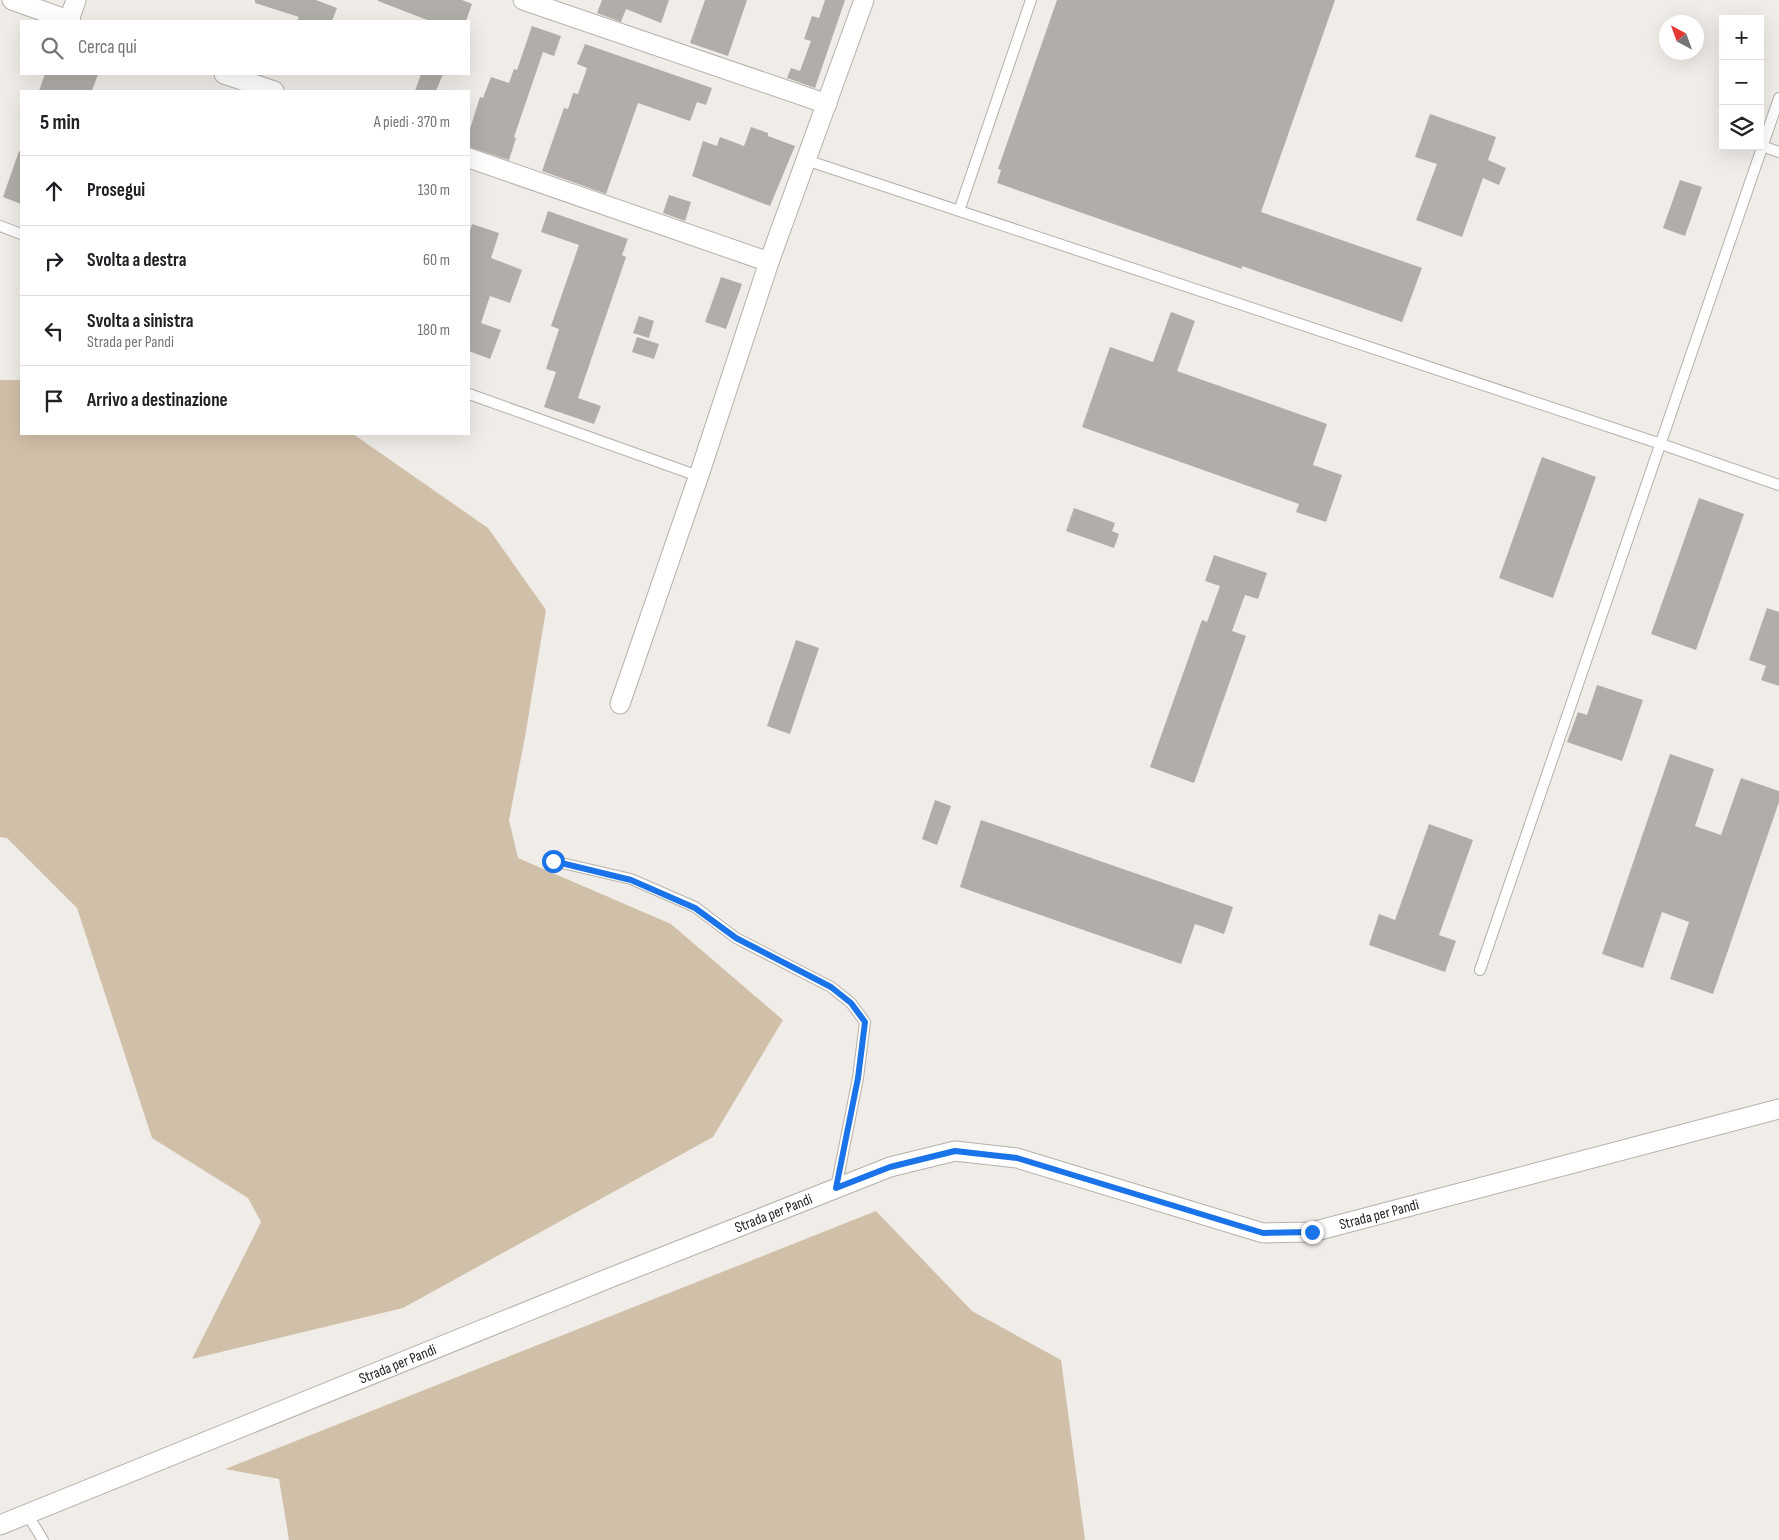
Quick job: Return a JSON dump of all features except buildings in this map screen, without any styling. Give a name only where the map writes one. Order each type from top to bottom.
[{"type":"street","points":[[12,0],[67,20]]},
{"type":"street","points":[[70,20],[76,0]]},
{"type":"street","points":[[523,0],[827,104]]},
{"type":"street","points":[[620,704],[769,262],[864,0]]},
{"type":"street","points":[[227,75],[271,90]]},
{"type":"street","points":[[470,158],[769,262]]},
{"type":"street","name":"Strada per Pandi","points":[[0,1525],[836,1188],[890,1167],[955,1151],[1017,1158],[1263,1233],[1312,1232],[1779,1110]]},
{"type":"lane","points":[[959,211],[1032,0]]},
{"type":"lane","points":[[1764,140],[1779,98]]},
{"type":"lane","points":[[1764,147],[1779,152]]},
{"type":"lane","points":[[1480,970],[1761,150]]},
{"type":"lane","points":[[806,160],[1661,444],[1779,485]]},
{"type":"lane","points":[[0,226],[20,234]]},
{"type":"lane","points":[[470,394],[698,476]]},
{"type":"lane","points":[[553,861],[631,880],[695,908],[736,938],[831,987],[851,1003],[865,1022],[858,1078],[836,1188]]},
{"type":"lane","points":[[27,1514],[43,1540]]},
{"type":"shaded area","points":[[0,380],[20,380],[20,435],[354,435],[488,528],[546,610],[509,820],[518,858],[671,924],[783,1020],[713,1137],[403,1308],[192,1359],[261,1222],[248,1198],[152,1138],[77,908],[7,838],[0,837]]},
{"type":"shaded area","points":[[876,1211],[972,1311],[1061,1360],[1085,1540],[289,1540],[279,1479],[225,1469]]},
{"type":"route","points":[[553,861],[631,880],[695,908],[736,938],[831,987],[851,1003],[865,1022],[858,1078],[836,1188],[890,1167],[955,1151],[1017,1158],[1263,1233],[1312,1232]]}]
